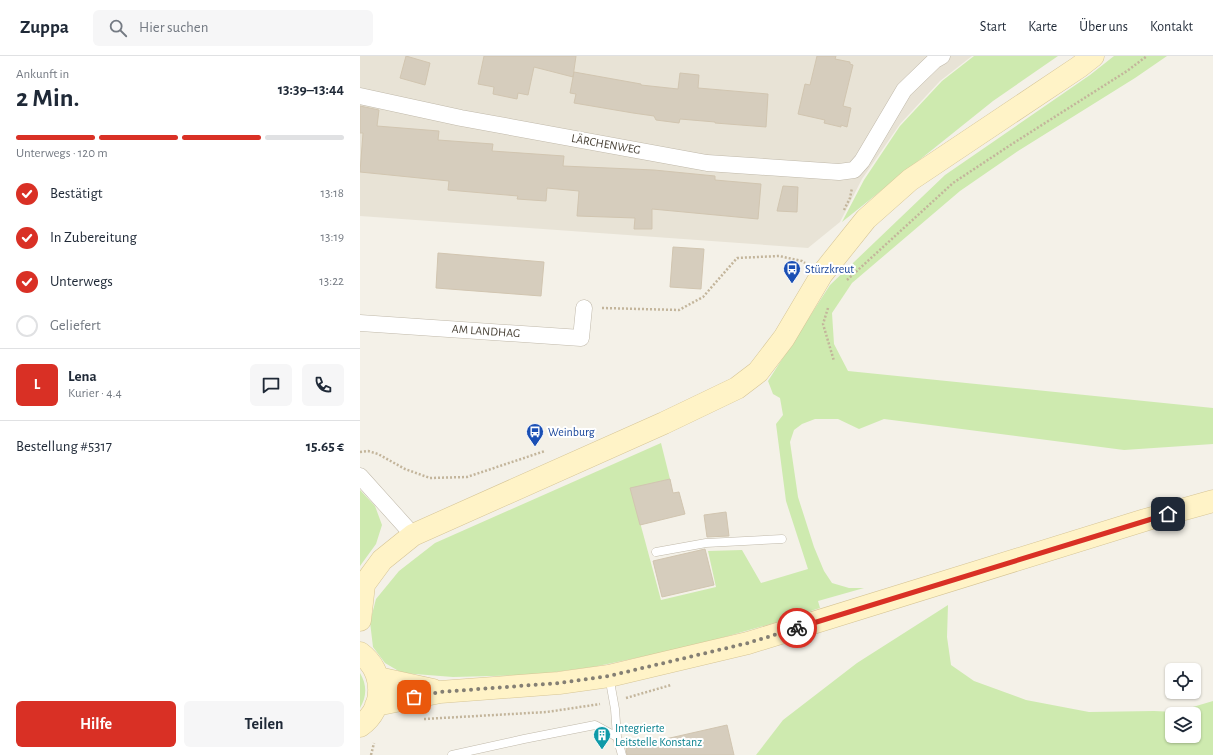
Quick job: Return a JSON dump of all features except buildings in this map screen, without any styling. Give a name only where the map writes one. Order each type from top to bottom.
[{"type":"street","points":[[854,170],[862,161],[904,90],[942,56]]},
{"type":"street","points":[[360,620],[362,587],[382,560],[413,535],[664,423],[736,388],[758,372],[784,338],[822,274],[866,219],[910,180],[1079,67],[1092,56]]},
{"type":"street","name":"LÄRCHENWEG","points":[[360,96],[461,118],[707,163],[839,172],[854,170]]},
{"type":"street","name":"AM LANDHAG","points":[[360,323],[581,338],[584,308]]},
{"type":"street","points":[[360,476],[413,535]]},
{"type":"street","points":[[376,706],[440,692],[559,683],[609,676],[748,643],[1145,520],[1213,501]]},
{"type":"street","points":[[360,653],[374,667],[380,688],[368,733]]},
{"type":"street","points":[[378,678],[440,692]]},
{"type":"lane","points":[[656,552],[706,543],[782,539]]},
{"type":"lane","points":[[609,676],[615,709],[617,737],[622,755]]},
{"type":"lane","points":[[452,755],[596,725],[617,737]]},
{"type":"path","points":[[844,282],[952,183],[1127,71],[1147,56]]},
{"type":"path","points":[[843,211],[850,198],[854,170]]},
{"type":"path","points":[[584,308],[679,310],[703,297],[736,258],[779,256],[802,261],[822,274]]},
{"type":"path","points":[[800,268],[802,261],[807,256]]},
{"type":"path","points":[[831,301],[823,324],[834,361]]},
{"type":"path","points":[[360,452],[368,451],[378,454],[405,469],[430,478],[468,477],[547,450]]},
{"type":"path","points":[[421,719],[443,718]]},
{"type":"path","points":[[368,733],[371,755]]},
{"type":"shaded area","name":"Stürzkreut","points":[[360,56],[972,56],[940,81],[900,124],[862,179],[840,222],[808,248],[360,216]]},
{"type":"green space","points":[[974,56],[1058,56],[993,101],[842,222],[864,180],[900,126],[942,81]]},
{"type":"green space","points":[[1114,56],[1167,56],[1135,78],[1018,151],[960,191],[852,283],[832,313],[834,344],[848,371],[1213,408],[1213,444],[1124,450],[884,419],[859,429],[838,419],[815,419],[802,424],[794,430],[790,442],[798,497],[814,547],[824,571],[832,583],[849,588],[864,588],[818,601],[820,608],[774,623],[693,646],[593,667],[533,675],[453,677],[402,673],[385,663],[373,647],[370,622],[376,599],[399,571],[435,543],[661,443],[670,479],[631,489],[661,600],[716,587],[708,551],[742,550],[761,583],[808,569],[786,501],[776,424],[783,415],[780,398],[773,394],[768,381],[830,285],[945,175],[1090,75]]},
{"type":"green space","points":[[360,490],[375,506],[382,525],[376,544],[360,566]]},
{"type":"green space","points":[[948,605],[947,637],[951,665],[974,681],[1026,700],[1089,712],[1165,712],[1165,743],[1201,743],[1201,707],[1193,707],[1213,701],[1213,755],[756,755],[783,720],[857,663]]},
{"type":"green space","points":[[360,673],[365,686],[365,695],[360,708]]},
{"type":"way so far","points":[[414,697],[440,692],[559,683],[609,676],[748,643],[797,628]]},
{"type":"place","name":"Stürzkreut","points":[[792,284]]},
{"type":"place","name":"Weinburg","points":[[535,447]]},
{"type":"place","name":"Integrierte Leitstelle Konstanz","points":[[602,750]]},
{"type":"route","points":[[797,628],[1168,514]]}]
